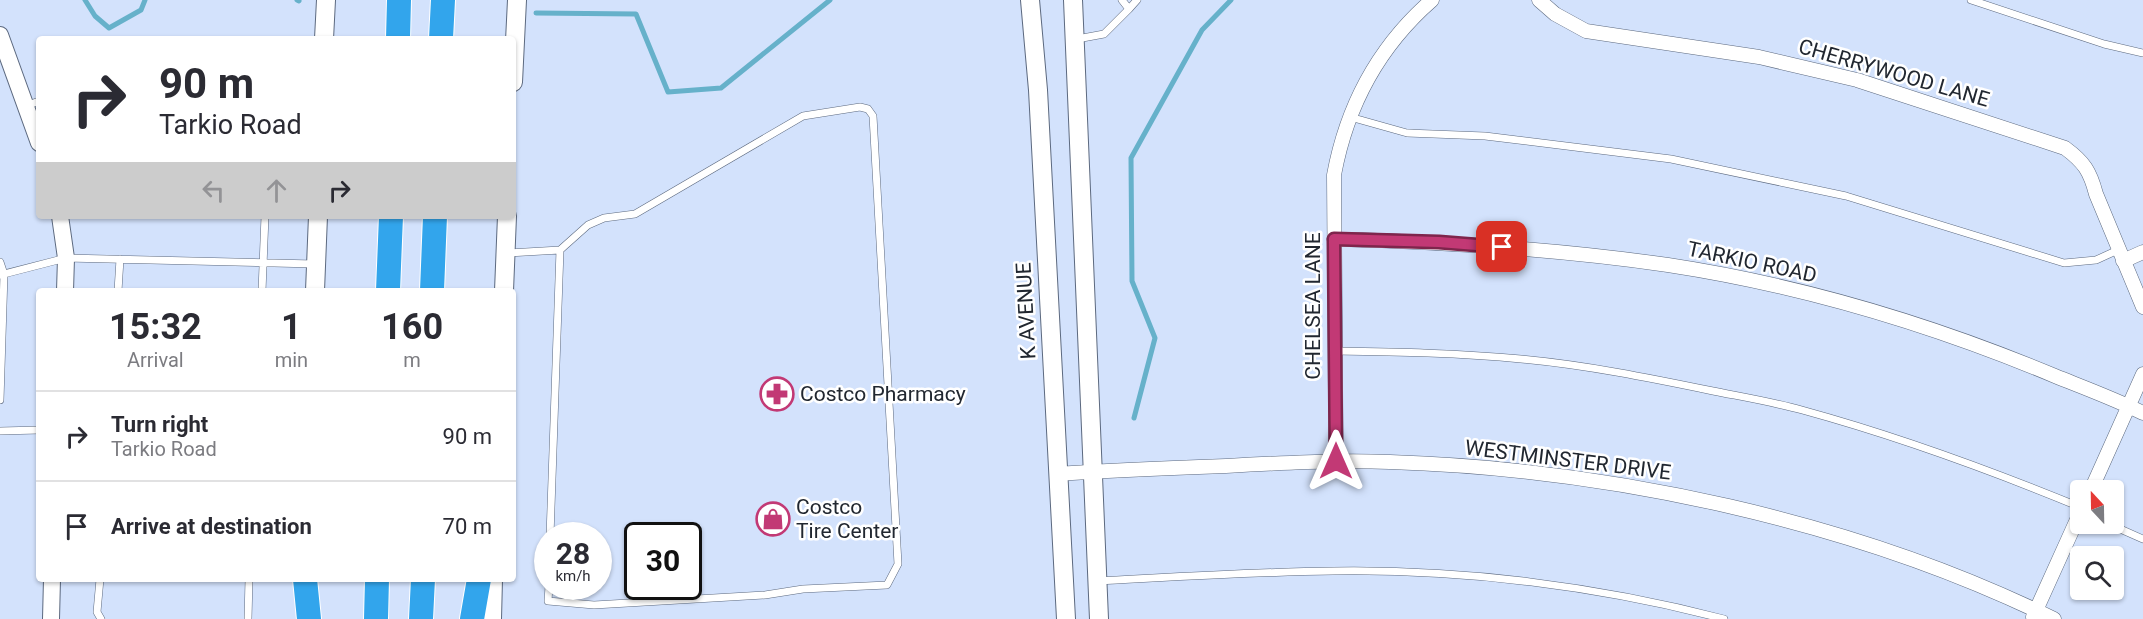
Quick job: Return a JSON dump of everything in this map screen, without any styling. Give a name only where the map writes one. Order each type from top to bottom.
[{"type":"highway","points":[[398,36],[399,0]]},
{"type":"highway","points":[[441,36],[443,0]]},
{"type":"highway","points":[[388,288],[391,219]]},
{"type":"highway","points":[[432,288],[435,219]]},
{"type":"highway","points":[[305,582],[309,619]]},
{"type":"highway","points":[[376,619],[377,582]]},
{"type":"highway","points":[[421,619],[423,582]]},
{"type":"highway","points":[[472,619],[478,582]]},
{"type":"main road","points":[[324,36],[326,0]]},
{"type":"main road","points":[[515,36],[517,0]]},
{"type":"main road","name":"K AVENUE","points":[[1030,0],[1038,90],[1066,619]]},
{"type":"main road","points":[[1073,0],[1099,619]]},
{"type":"main road","points":[[315,288],[318,219]]},
{"type":"main road","points":[[504,288],[507,219]]},
{"type":"main road","points":[[303,619],[305,582]]},
{"type":"main road","points":[[492,619],[493,582]]},
{"type":"street","name":"CHELSEA LANE","points":[[1336,461],[1334,175],[1340,141],[1359,95],[1383,52],[1409,20],[1432,0]]},
{"type":"street","name":"CHERRYWOOD LANE","points":[[1539,0],[1555,14],[1586,31],[1759,57],[1857,80],[2065,148],[2081,159],[2091,176],[2096,194],[2143,307]]},
{"type":"street","points":[[0,35],[32,104],[36,126]]},
{"type":"street","points":[[60,219],[66,258],[65,288]]},
{"type":"street","name":"TARKIO ROAD","points":[[1334,239],[1439,242],[1566,253],[1670,266],[1763,284],[1886,314],[2006,355],[2143,413]]},
{"type":"street","points":[[2121,255],[2143,252]]},
{"type":"street","points":[[2095,480],[2143,374]]},
{"type":"street","name":"WESTMINSTER DRIVE","points":[[1057,474],[1336,461],[1393,462],[1520,471],[1644,489],[1726,506],[1845,538],[1952,574],[2034,615],[2054,619]]},
{"type":"street","points":[[2034,615],[2071,534]]},
{"type":"street","points":[[51,619],[52,582]]},
{"type":"lane","points":[[1122,0],[1130,9]]},
{"type":"lane","points":[[1074,39],[1104,34],[1137,0]]},
{"type":"lane","points":[[1971,0],[2104,44],[2143,53]]},
{"type":"lane","points":[[506,253],[560,249],[588,225],[604,218],[635,214],[803,116],[860,106],[868,109],[873,116],[898,564],[887,585],[594,605],[548,600]]},
{"type":"lane","points":[[1350,117],[1407,133],[1485,136],[1671,159],[1846,196],[2064,263],[2121,255]]},
{"type":"lane","points":[[262,288],[265,219]]},
{"type":"lane","points":[[550,522],[560,249]]},
{"type":"lane","points":[[2,275],[66,258],[316,264]]},
{"type":"lane","points":[[118,288],[120,259]]},
{"type":"lane","points":[[0,262],[2,275],[0,400]]},
{"type":"lane","points":[[1335,351],[1438,353],[1523,359],[1633,374],[1801,410],[1894,438],[2024,484],[2070,503]]},
{"type":"lane","points":[[0,431],[36,430]]},
{"type":"lane","points":[[2124,531],[2143,539]]},
{"type":"lane","points":[[1098,581],[1334,571],[1424,574],[1534,583],[1638,600],[1724,619]]},
{"type":"lane","points":[[100,582],[97,612],[101,619]]},
{"type":"lane","points":[[248,619],[249,582]]},
{"type":"waterway","points":[[85,0],[95,16],[109,28],[141,10],[145,0]]},
{"type":"waterway","points":[[536,13],[636,14],[668,92],[721,88],[830,0]]},
{"type":"waterway","points":[[1134,418],[1155,338],[1132,281],[1131,158],[1202,30],[1231,0]]},
{"type":"place","name":"Costco Pharmacy","points":[[777,394]]},
{"type":"place","name":"Costco Tire Center","points":[[773,519]]},
{"type":"route","points":[[1336,461],[1334,239],[1439,242],[1502,247]]}]
